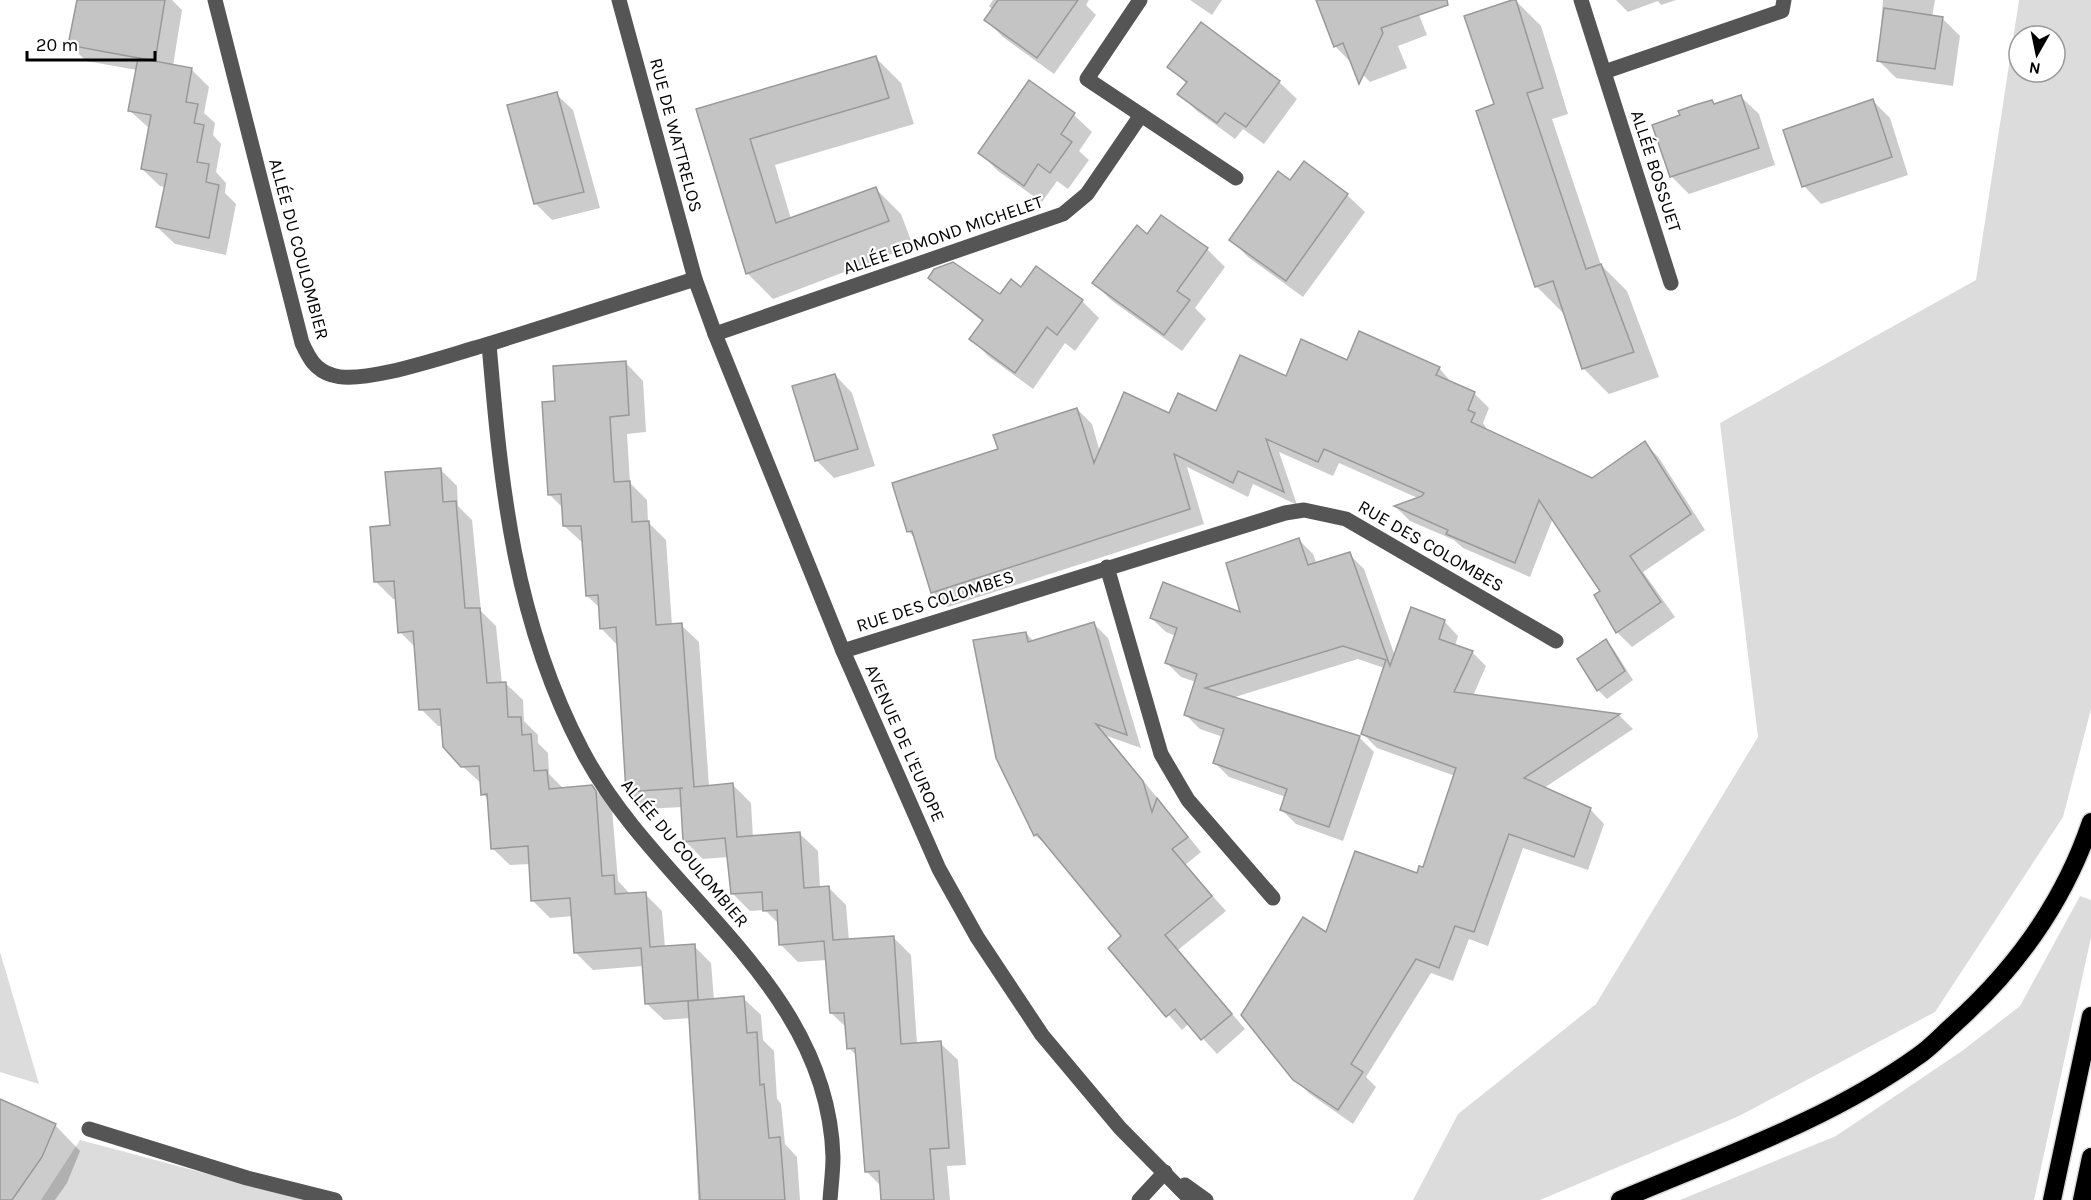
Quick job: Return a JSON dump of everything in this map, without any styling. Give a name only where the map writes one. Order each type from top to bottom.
[{"type":"highway","points":[[1620,1200],[1800,1123],[1866,1089],[1919,1056],[1975,1006],[2017,959],[2064,889],[2091,822]]},
{"type":"highway","points":[[2052,1200],[2091,1016]]},
{"type":"highway","points":[[2082,1200],[2091,1157]]},
{"type":"street","name":"ALLÉE DU COULOMBIER","points":[[215,0],[302,343],[309,360],[318,368],[348,379],[380,373],[489,344],[695,279]]},
{"type":"street","name":"RUE DE WATTRELOS","points":[[619,0],[695,279]]},
{"type":"street","points":[[1140,0],[1087,79],[1236,178]]},
{"type":"street","name":"ALLÉE BOSSUET","points":[[1581,0],[1671,283]]},
{"type":"street","points":[[1604,72],[1782,10],[1784,0]]},
{"type":"street","name":"ALLÉE EDMOND MICHELET","points":[[715,334],[1063,214],[1087,194],[1141,115]]},
{"type":"street","name":"AVENUE DE L'EUROPE","points":[[695,279],[843,651],[939,869],[1019,1004],[1063,1063],[1120,1128],[1191,1200]]},
{"type":"street","name":"ALLÉE DU COULOMBIER","points":[[489,344],[498,454],[514,561],[536,643],[561,707],[582,752],[632,826],[769,984],[802,1037],[823,1096],[833,1156],[830,1200]]},
{"type":"street","name":"RUE DES COLOMBES","points":[[843,651],[1107,567],[1285,513],[1304,510],[1325,512],[1346,519],[1556,641]]},
{"type":"street","points":[[1107,567],[1161,754],[1188,800],[1273,898]]},
{"type":"street","points":[[90,1129],[247,1178],[335,1200]]},
{"type":"street","name":"AVENUE DE L'EUROPE","points":[[1165,1172],[1206,1200]]},
{"type":"street","points":[[1139,1200],[1165,1172]]},
{"type":"shaded area","points":[[2019,0],[2091,0],[2091,709],[2063,817],[1935,1012],[1739,1116],[1540,1200],[1413,1200],[1458,1114],[1596,1004],[1758,737],[1720,423],[1976,280],[2007,78],[2007,84],[2067,84],[2067,24],[2015,24]]},
{"type":"shaded area","points":[[2080,896],[2091,900],[2091,937],[2034,1200],[1680,1200],[1836,1136],[1962,1051],[2020,1006]]},
{"type":"shaded area","points":[[0,952],[39,1084],[0,1072]]},
{"type":"shaded area","points":[[80,1140],[306,1200],[41,1200]]},
{"type":"building","points":[[77,0],[165,0],[155,61],[68,45]]},
{"type":"building","points":[[998,0],[1078,0],[1037,58],[984,20]]},
{"type":"building","points":[[1316,0],[1447,0],[1448,5],[1381,28],[1383,33],[1359,84],[1343,43],[1334,47]]},
{"type":"building","points":[[1516,0],[1543,88],[1527,93],[1586,269],[1601,264],[1634,352],[1582,369],[1553,281],[1535,287],[1476,111],[1494,104],[1464,16]]},
{"type":"building","points":[[1884,8],[1943,17],[1935,69],[1877,61]]},
{"type":"building","points":[[1201,22],[1280,81],[1246,127],[1225,113],[1217,123],[1177,94],[1187,82],[1167,67]]},
{"type":"building","points":[[876,56],[889,98],[750,139],[776,223],[876,187],[889,221],[746,274],[696,109]]},
{"type":"building","points":[[138,58],[192,68],[186,102],[198,104],[194,123],[204,125],[197,162],[209,164],[206,182],[219,185],[209,238],[156,227],[167,174],[141,169],[151,115],[128,111]]},
{"type":"building","points":[[1029,80],[1075,113],[1061,134],[1072,142],[1050,173],[1038,164],[1024,186],[978,153]]},
{"type":"building","points":[[557,92],[584,192],[534,204],[507,105]]},
{"type":"building","points":[[1741,95],[1759,148],[1670,177],[1652,125],[1680,115],[1678,111],[1695,105],[1712,100],[1714,104]]},
{"type":"building","points":[[1873,99],[1892,157],[1802,187],[1783,130]]},
{"type":"building","points":[[1304,161],[1348,194],[1286,281],[1229,240],[1278,171],[1290,180]]},
{"type":"building","points":[[1161,215],[1208,248],[1177,291],[1190,300],[1164,335],[1092,283],[1137,225],[1147,234]]},
{"type":"building","points":[[953,262],[1000,294],[1011,279],[1021,287],[1036,266],[1083,300],[1057,335],[1047,327],[1015,373],[969,339],[983,320],[928,278],[934,269]]},
{"type":"building","points":[[1359,331],[1440,367],[1436,375],[1475,392],[1468,410],[1475,413],[1471,422],[1592,478],[1645,441],[1691,514],[1630,556],[1661,602],[1616,633],[1594,595],[1600,591],[1539,500],[1515,563],[1446,534],[1448,530],[1394,506],[1422,496],[1424,493],[1324,449],[1318,462],[1266,439],[1284,492],[1238,471],[1233,483],[1174,454],[1190,509],[931,593],[912,531],[907,532],[892,483],[998,449],[993,435],[1077,408],[1094,463],[1124,392],[1169,413],[1178,393],[1216,411],[1240,355],[1286,376],[1301,339],[1347,360]]},
{"type":"building","points":[[626,361],[629,415],[610,417],[614,482],[630,481],[632,522],[649,521],[656,625],[682,623],[694,787],[733,783],[737,837],[800,832],[804,888],[829,886],[833,940],[894,936],[901,1044],[941,1041],[949,1148],[930,1149],[934,1200],[881,1200],[879,1171],[865,1172],[855,1048],[847,1049],[844,1013],[830,1013],[824,941],[779,945],[777,910],[763,911],[762,892],[731,894],[725,838],[683,842],[680,788],[626,792],[616,627],[600,629],[598,595],[586,596],[581,526],[563,526],[561,494],[548,495],[542,402],[555,401],[553,366]]},
{"type":"building","points":[[835,374],[858,449],[815,461],[792,386]]},
{"type":"building","points":[[441,468],[443,502],[456,501],[465,608],[480,608],[487,683],[506,682],[508,717],[521,717],[522,735],[531,734],[534,771],[547,770],[549,789],[592,785],[596,791],[602,876],[614,875],[615,894],[646,892],[650,947],[695,944],[698,1000],[645,1004],[641,948],[574,953],[570,898],[531,901],[528,846],[491,849],[487,794],[481,795],[479,766],[461,767],[443,747],[440,709],[419,710],[413,631],[398,633],[394,581],[374,582],[370,527],[390,525],[385,472]]},
{"type":"building","points":[[1299,538],[1308,565],[1350,552],[1390,666],[1411,607],[1445,620],[1439,639],[1473,651],[1454,692],[1620,714],[1524,778],[1591,808],[1574,857],[1509,834],[1474,932],[1455,926],[1439,968],[1416,959],[1351,1064],[1363,1072],[1338,1110],[1293,1080],[1241,1015],[1303,917],[1326,932],[1355,851],[1417,873],[1419,866],[1423,867],[1456,768],[1361,734],[1386,660],[1343,646],[1205,688],[1360,736],[1329,827],[1280,810],[1287,789],[1213,763],[1224,729],[1184,715],[1197,674],[1165,663],[1177,628],[1150,618],[1163,582],[1240,612],[1226,563]]},
{"type":"building","points":[[1094,622],[1127,735],[1096,724],[1143,781],[1152,812],[1157,798],[1188,837],[1172,849],[1212,896],[1165,935],[1232,1014],[1201,1040],[1175,1009],[1166,1017],[1108,948],[1121,936],[1037,834],[1034,836],[996,758],[973,640],[1026,632],[1028,642]]},
{"type":"building","points":[[1606,639],[1625,671],[1597,691],[1577,659]]},
{"type":"building","points":[[744,996],[747,1033],[757,1032],[760,1085],[764,1084],[769,1138],[780,1137],[785,1200],[700,1200],[688,1001]]},
{"type":"building","points":[[0,1099],[56,1124],[42,1157],[12,1200],[0,1200]]}]
